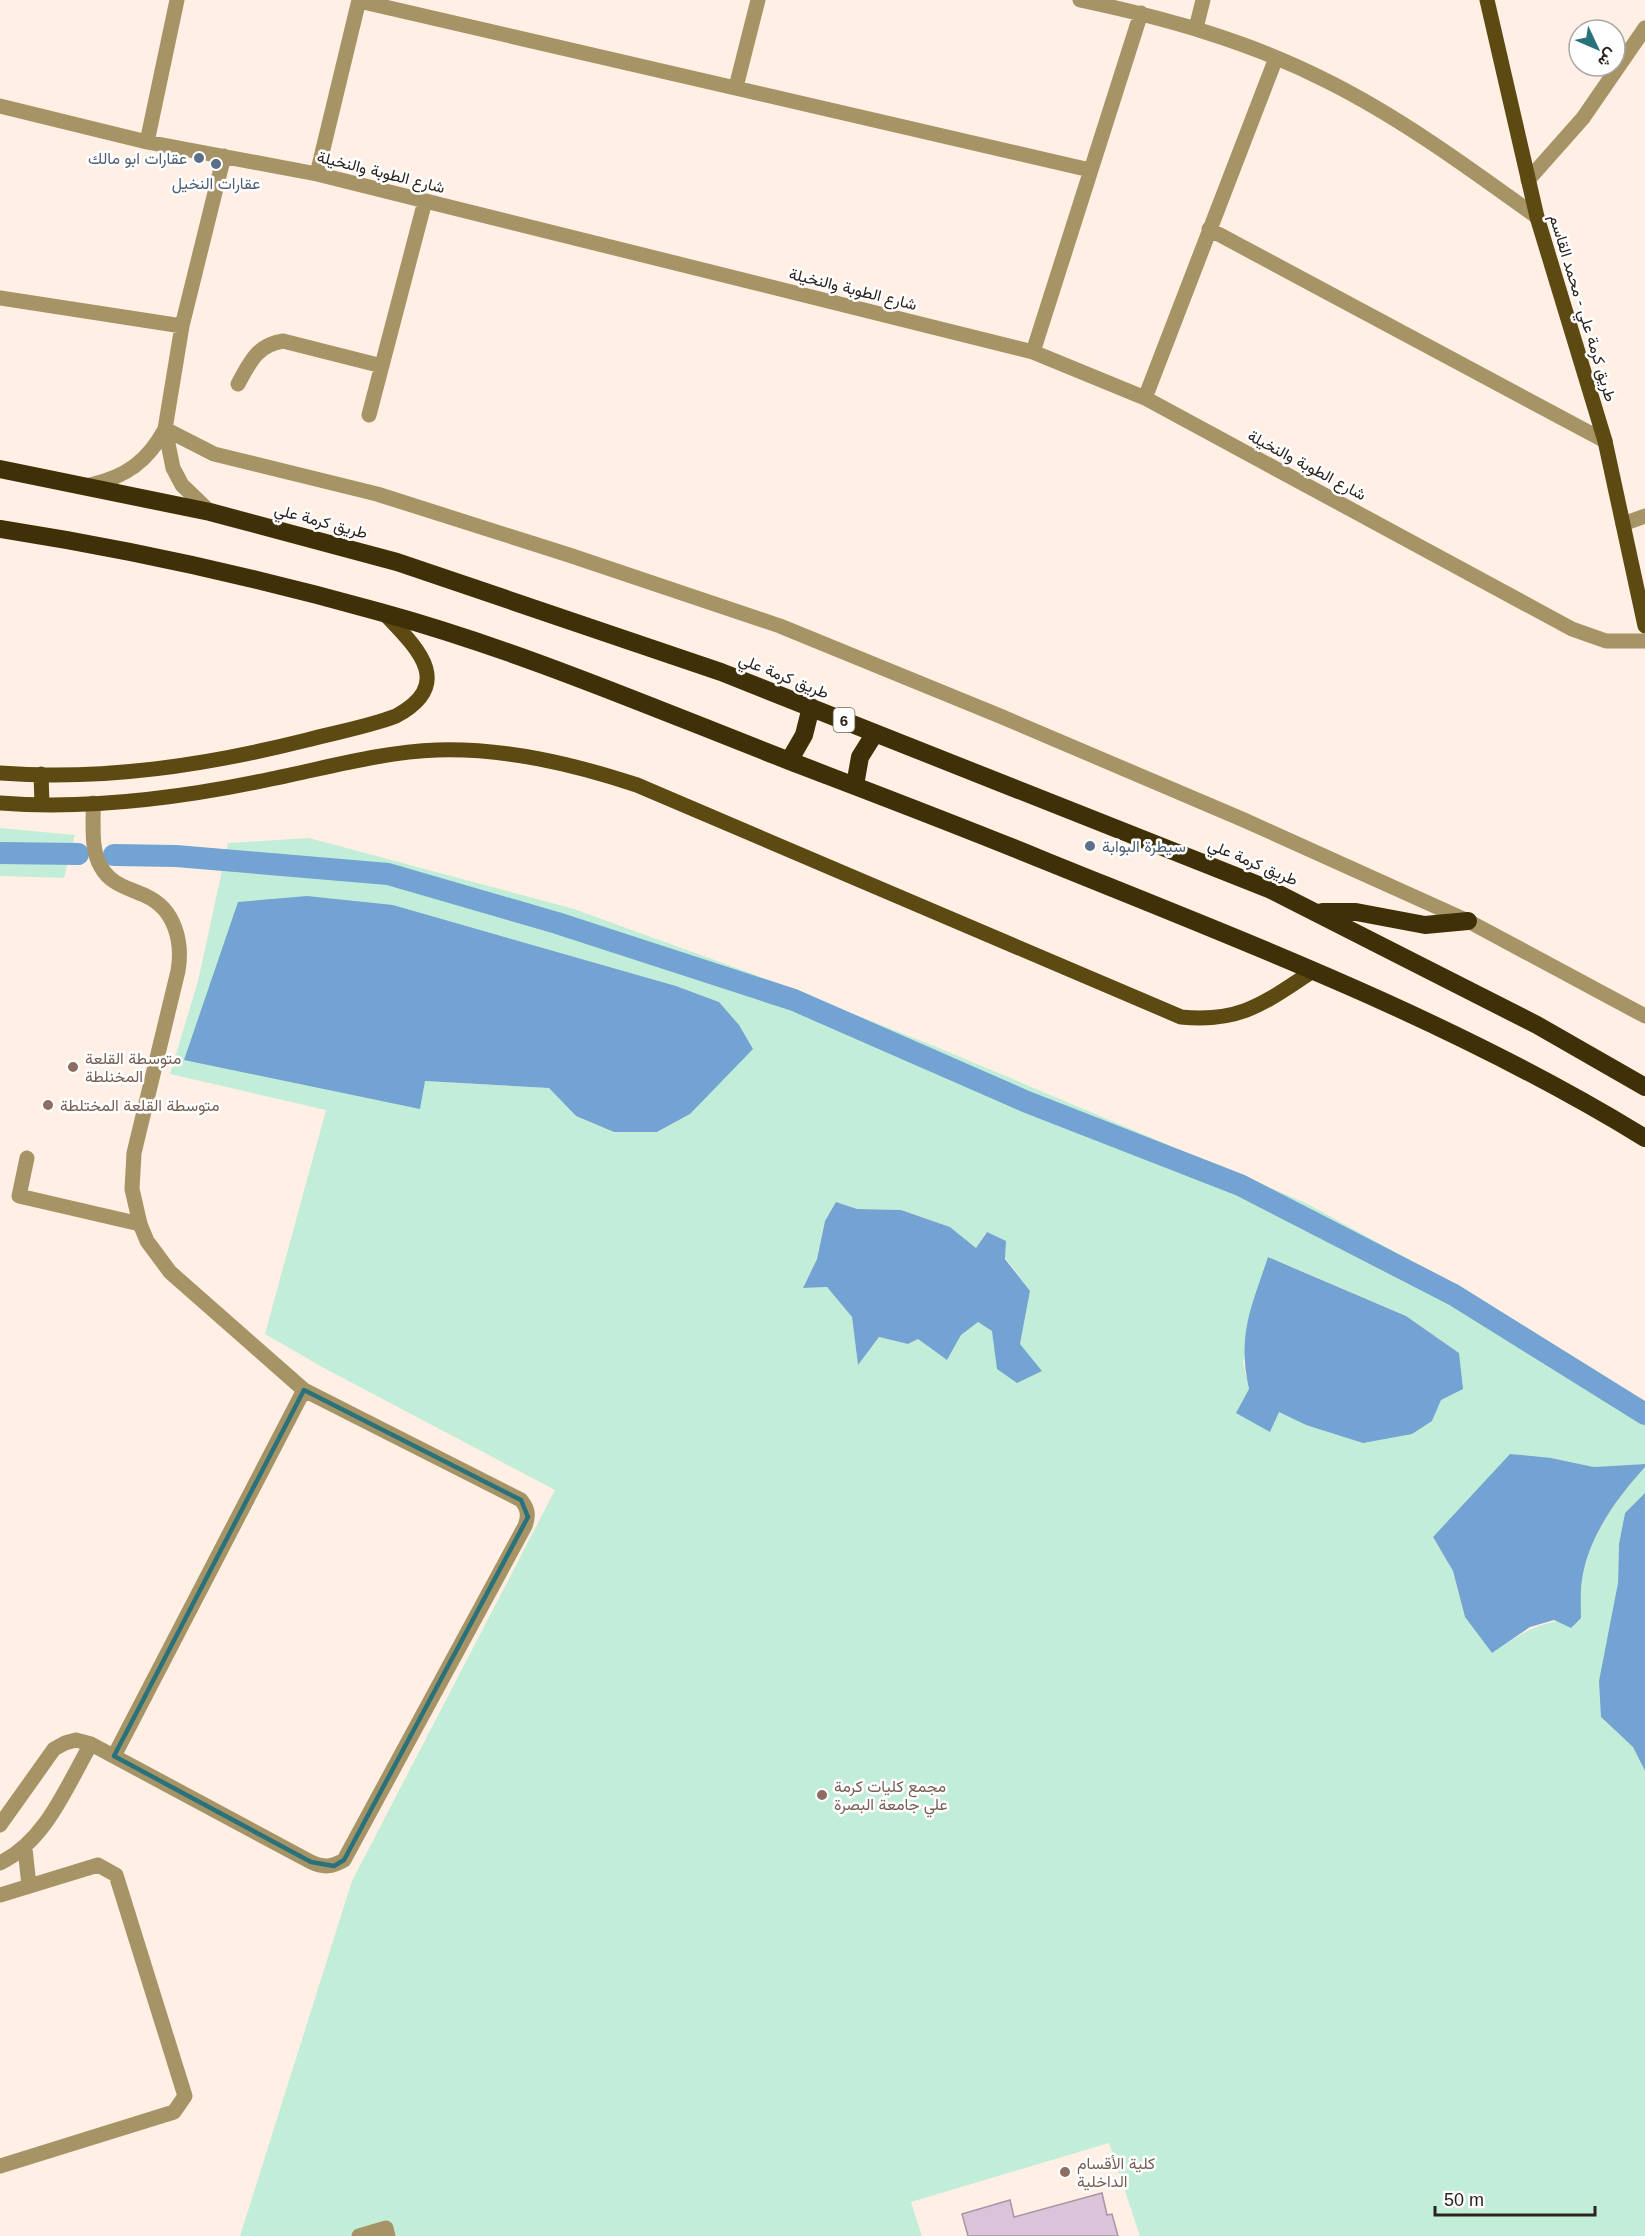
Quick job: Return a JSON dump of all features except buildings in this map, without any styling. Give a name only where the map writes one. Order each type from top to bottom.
[{"type":"highway","name":"طريق كرمة علي","points":[[0,469],[210,512],[397,562],[721,672],[1261,885],[1319,912],[1592,1056],[1645,1087]]},
{"type":"highway","points":[[0,529],[78,541],[212,570],[384,613],[541,665],[855,785],[1313,971],[1473,1043],[1645,1138]]},
{"type":"highway","points":[[789,761],[804,735],[811,707]]},
{"type":"highway","points":[[855,785],[860,757],[875,733]]},
{"type":"highway","points":[[1319,912],[1356,912],[1425,925],[1468,921]]},
{"type":"highway","points":[[1592,1056],[1602,1073],[1645,1101]]},
{"type":"main road","name":"طريق كرمة علي - محمد القاسم","points":[[1487,0],[1537,217],[1605,441],[1645,626]]},
{"type":"main road","points":[[0,773],[98,774],[202,763],[271,749],[396,717],[414,705],[420,696],[427,675],[426,665],[417,648],[384,613]]},
{"type":"main road","points":[[0,803],[93,803],[204,792],[396,754],[436,750],[512,754],[575,766],[637,785],[1181,1017],[1207,1019],[1233,1016],[1258,1006],[1313,971]]},
{"type":"main road","points":[[41,774],[42,804]]},
{"type":"street","points":[[147,142],[177,0]]},
{"type":"street","points":[[736,87],[758,0]]},
{"type":"street","points":[[1080,0],[1197,28],[1276,58],[1367,102],[1455,159],[1537,217]]},
{"type":"street","points":[[1197,28],[1203,0]]},
{"type":"street","points":[[317,174],[359,1],[1090,170]]},
{"type":"street","points":[[1033,352],[1141,13]]},
{"type":"street","points":[[1528,180],[1583,118],[1645,28]]},
{"type":"street","points":[[1145,398],[1276,58]]},
{"type":"street","name":"شارع الطوبة والنخيلة","points":[[0,106],[147,142],[317,174],[1033,352],[1145,398],[1572,629],[1606,641],[1645,641]]},
{"type":"street","points":[[90,486],[127,473],[143,461],[156,447],[165,429],[182,326],[224,156]]},
{"type":"street","points":[[369,415],[424,201]]},
{"type":"street","points":[[1209,229],[1605,441]]},
{"type":"street","points":[[0,298],[182,326]]},
{"type":"street","points":[[238,384],[256,352],[269,343],[283,341],[382,366]]},
{"type":"street","points":[[165,429],[170,458],[182,485],[210,512]]},
{"type":"street","points":[[165,429],[214,454],[377,494],[780,626],[1212,806],[1468,921],[1645,1017]]},
{"type":"street","points":[[1623,524],[1645,516]]},
{"type":"street","points":[[0,1825],[54,1749],[76,1740],[91,1744],[311,1862],[322,1867],[334,1866],[344,1860],[351,1850],[528,1517],[527,1508],[522,1500],[304,1390],[170,1272],[147,1241],[140,1224],[132,1189],[135,1153],[178,971],[180,946],[173,923],[158,904],[148,897],[116,884],[101,867],[94,843],[93,803]]},
{"type":"street","points":[[27,1158],[19,1196],[140,1224]]},
{"type":"street","points":[[114,1756],[304,1390]]},
{"type":"street","points":[[0,1863],[25,1848],[42,1829],[91,1744]]},
{"type":"street","points":[[25,1848],[29,1886]]},
{"type":"street","points":[[0,1895],[98,1865],[116,1875],[185,2096],[174,2112],[0,2166]]},
{"type":"street","points":[[359,2236],[386,2228],[388,2236]]},
{"type":"highlighted area","points":[[304,1390],[521,1500],[528,1517],[344,1860],[334,1866],[311,1862],[114,1756]]},
{"type":"green space","points":[[0,828],[75,835],[64,878],[0,876]]},
{"type":"green space","name":"مجمع كليات كرمة علي جامعة البصرة","points":[[309,838],[574,909],[753,974],[939,1048],[1306,1203],[1473,1295],[1645,1402],[1645,1464],[1594,1467],[1551,1458],[1472,1497],[1433,1537],[1453,1571],[1465,1617],[1492,1653],[1534,1628],[1581,1618],[1582,1580],[1590,1549],[1614,1505],[1645,1467],[1645,1493],[1625,1513],[1619,1544],[1618,1583],[1601,1717],[1633,1747],[1645,1771],[1645,2236],[1140,2236],[1109,2143],[911,2202],[922,2236],[240,2236],[352,1881],[555,1490],[322,1367],[265,1334],[326,1110],[170,1074],[198,981],[228,843]],"holes":[[[393,905],[676,986],[719,1002],[690,1114],[657,1132],[614,1132],[576,1116],[549,1088],[424,1081],[419,1109]],[[836,1203],[857,1209],[901,1210],[950,1227],[976,1248],[986,1232],[1030,1291],[1020,1344],[978,1322],[961,1335],[947,1360],[918,1339],[908,1344],[879,1337],[858,1364],[852,1317],[827,1287],[803,1288],[817,1259],[825,1221]],[[1269,1257],[1406,1316],[1459,1353],[1432,1421],[1306,1425],[1279,1411],[1270,1432],[1249,1389],[1243,1362]]]},
{"type":"water","points":[[307,896],[393,905],[676,986],[719,1002],[739,1025],[753,1049],[690,1114],[657,1132],[614,1132],[576,1116],[549,1088],[425,1081],[420,1109],[184,1060],[238,902]]},
{"type":"water","points":[[836,1202],[857,1209],[901,1210],[950,1227],[976,1248],[987,1232],[1006,1241],[1005,1259],[1030,1291],[1020,1344],[1042,1371],[1017,1383],[997,1369],[992,1331],[978,1322],[961,1335],[947,1360],[918,1339],[908,1344],[879,1337],[858,1365],[852,1317],[827,1287],[803,1288],[817,1259],[825,1221]]},
{"type":"water","points":[[1268,1257],[1406,1316],[1459,1353],[1463,1389],[1441,1400],[1432,1421],[1412,1434],[1363,1443],[1306,1425],[1279,1412],[1270,1432],[1236,1413],[1249,1389],[1245,1337],[1251,1307]]},
{"type":"water","points":[[1510,1454],[1551,1458],[1594,1467],[1645,1464],[1645,1467],[1614,1505],[1590,1549],[1582,1580],[1581,1618],[1571,1628],[1554,1620],[1530,1627],[1492,1653],[1465,1617],[1453,1571],[1433,1537]]},
{"type":"water","points":[[1645,1493],[1645,1771],[1633,1747],[1601,1717],[1599,1681],[1618,1583],[1619,1544],[1625,1513]]},
{"type":"waterway","points":[[0,853],[78,854]]},
{"type":"waterway","points":[[114,855],[176,856],[388,874],[557,923],[794,1000],[1027,1102],[1240,1185],[1454,1295],[1645,1414]]},
{"type":"place","name":"عقارات ابو مالك","points":[[199,158]]},
{"type":"place","name":"عقارات النخيل","points":[[216,164]]},
{"type":"place","name":"سيطرة البوابة","points":[[1090,846]]},
{"type":"place","name":"متوسطة القلعة المخنلطة","points":[[73,1067]]},
{"type":"place","name":"متوسطة القلعة المختلطة","points":[[48,1105]]},
{"type":"place","name":"مجمع كليات كرمة علي جامعة البصرة","points":[[822,1795]]},
{"type":"place","name":"كلية الأقسام الداخلية","points":[[1065,2172]]}]
